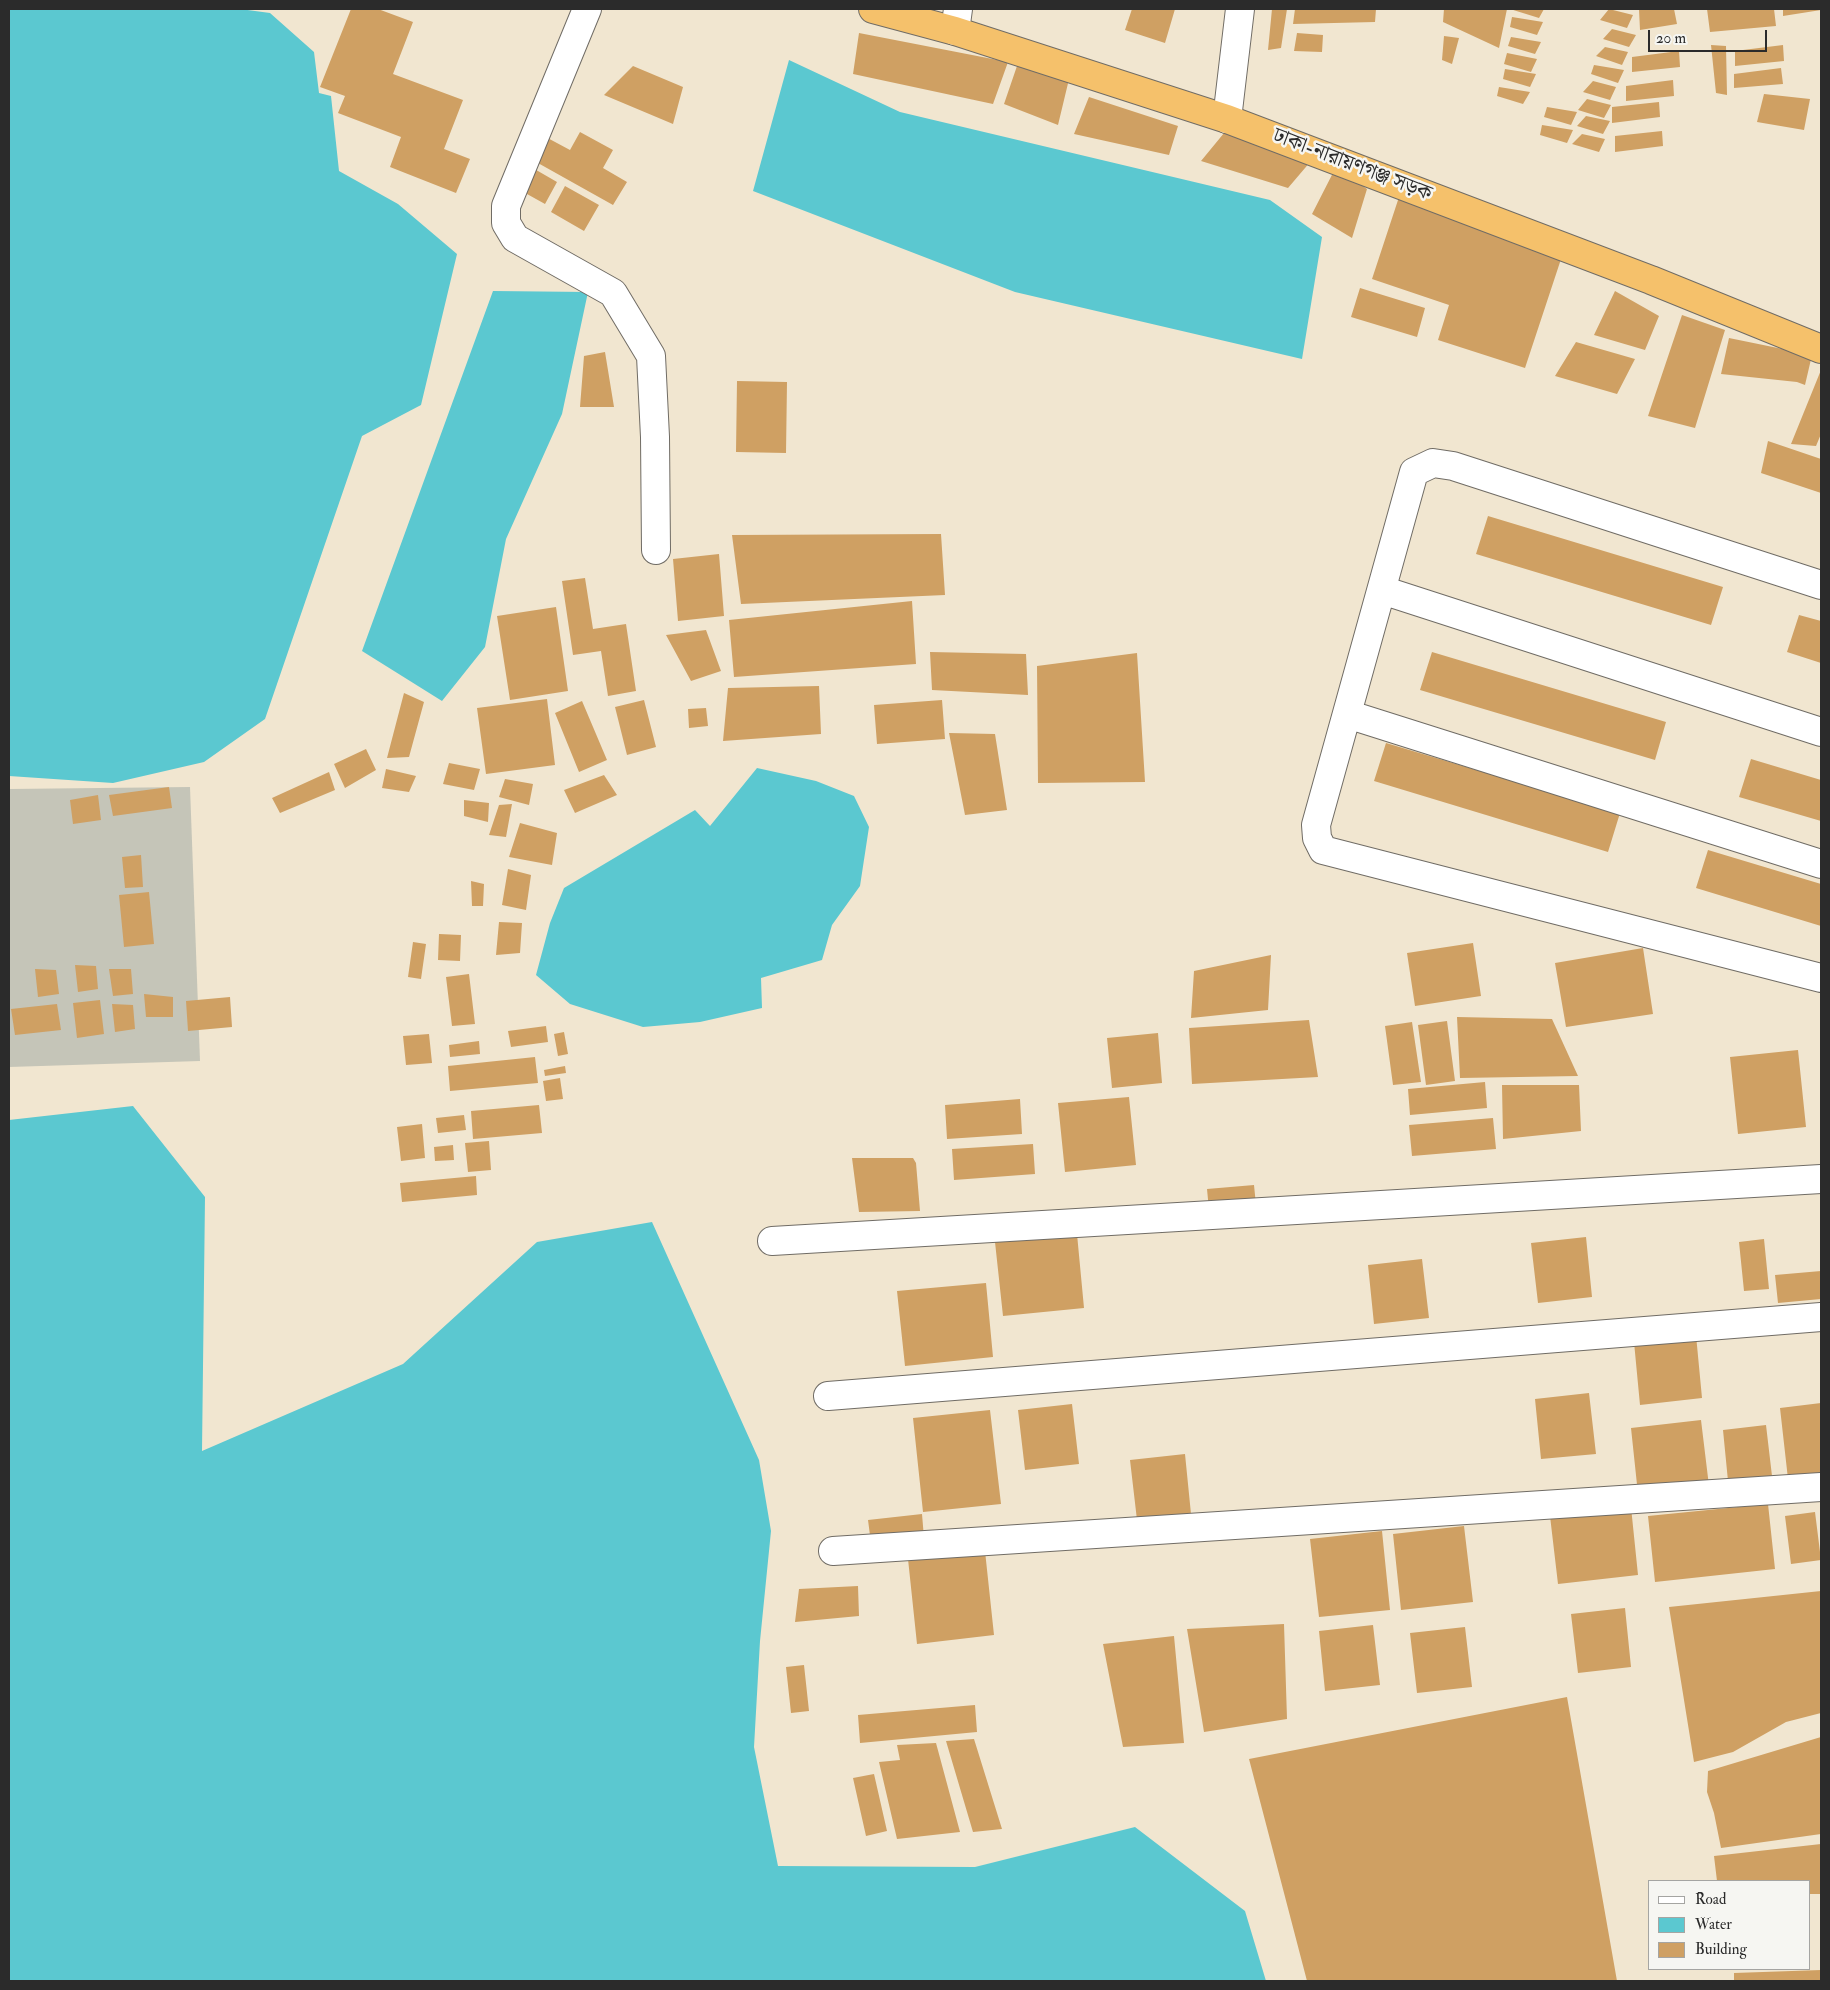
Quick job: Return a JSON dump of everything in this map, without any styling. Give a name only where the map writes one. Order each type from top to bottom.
[{"type":"highway","name":"ঢাকা-নারায়ণগঞ্জ সড়ক","points":[[873,9],[956,20],[1227,119],[1642,276],[1821,349]]},
{"type":"street","points":[[587,9],[506,206],[506,223],[515,238],[612,293],[651,356],[655,437],[656,550]]},
{"type":"street","points":[[1227,119],[1240,9]]},
{"type":"street","points":[[1821,585],[1453,466],[1433,463],[1414,472],[1316,825],[1317,838],[1323,850],[1821,978]]},
{"type":"street","points":[[1382,590],[1821,732]]},
{"type":"street","points":[[1347,714],[1821,864]]},
{"type":"street","points":[[772,1241],[1821,1179]]},
{"type":"street","points":[[828,1396],[1821,1317]]},
{"type":"street","points":[[833,1551],[1821,1487]]},
{"type":"shaded area","points":[[190,787],[200,1061],[9,1067],[9,789]]},
{"type":"water","points":[[9,9],[240,9],[270,13],[314,52],[319,93],[331,96],[339,171],[398,204],[457,254],[421,405],[362,436],[265,719],[204,762],[113,783],[9,776]]},
{"type":"water","points":[[789,60],[900,112],[1270,200],[1322,237],[1302,359],[1015,292],[753,191]]},
{"type":"water","points":[[493,291],[588,292],[562,414],[506,539],[485,647],[442,701],[362,651]]},
{"type":"water","points":[[757,768],[816,781],[854,796],[869,827],[860,886],[832,925],[822,960],[761,978],[762,1008],[700,1022],[643,1027],[570,1004],[536,975],[550,923],[564,888],[695,810],[710,826]]},
{"type":"water","points":[[133,1106],[205,1197],[202,1451],[403,1364],[537,1242],[652,1222],[759,1460],[771,1531],[760,1641],[754,1747],[778,1866],[975,1867],[1135,1827],[1245,1911],[1266,1981],[9,1981],[9,1120]]},
{"type":"building","points":[[351,9],[378,9],[413,22],[393,74],[463,100],[444,149],[470,159],[456,193],[390,167],[401,137],[338,113],[345,96],[320,87]]},
{"type":"building","points":[[1132,9],[1175,9],[1165,43],[1125,30]]},
{"type":"building","points":[[1272,9],[1287,9],[1281,48],[1268,50]]},
{"type":"building","points":[[1295,9],[1376,9],[1375,22],[1293,24]]},
{"type":"building","points":[[1444,9],[1507,9],[1499,48],[1443,22]]},
{"type":"building","points":[[1510,9],[1544,9],[1539,18]]},
{"type":"building","points":[[1609,9],[1633,15],[1627,28],[1600,20]]},
{"type":"building","points":[[1639,9],[1674,9],[1677,24],[1640,30]]},
{"type":"building","points":[[1707,9],[1774,9],[1776,26],[1710,32]]},
{"type":"building","points":[[1783,9],[1821,9],[1821,10],[1783,16]]},
{"type":"building","points":[[1512,17],[1543,22],[1537,35],[1510,27]]},
{"type":"building","points":[[1612,29],[1636,35],[1629,47],[1603,39]]},
{"type":"building","points":[[859,33],[1008,62],[993,104],[853,74]]},
{"type":"building","points":[[1297,33],[1323,35],[1322,52],[1294,51]]},
{"type":"building","points":[[1444,36],[1459,38],[1452,64],[1442,60]]},
{"type":"building","points":[[1511,37],[1541,42],[1535,54],[1508,46]]},
{"type":"building","points":[[1711,45],[1726,46],[1727,95],[1716,93]]},
{"type":"building","points":[[1783,45],[1784,61],[1735,66],[1735,51]]},
{"type":"building","points":[[1605,47],[1628,52],[1622,65],[1596,56]]},
{"type":"building","points":[[1679,51],[1680,67],[1632,72],[1632,57]]},
{"type":"building","points":[[1507,53],[1537,59],[1531,72],[1504,64]]},
{"type":"building","points":[[1594,65],[1624,70],[1618,83],[1591,74]]},
{"type":"building","points":[[633,66],[683,87],[673,124],[604,95]]},
{"type":"building","points":[[1017,66],[1070,75],[1058,125],[1004,104]]},
{"type":"building","points":[[1781,68],[1783,84],[1734,88],[1734,74]]},
{"type":"building","points":[[1505,69],[1536,74],[1530,87],[1503,79]]},
{"type":"building","points":[[1673,80],[1674,96],[1626,101],[1626,86]]},
{"type":"building","points":[[1593,81],[1616,87],[1610,100],[1583,92]]},
{"type":"building","points":[[1499,87],[1530,92],[1523,104],[1497,96]]},
{"type":"building","points":[[1764,94],[1810,99],[1804,130],[1757,122]]},
{"type":"building","points":[[1089,97],[1178,126],[1169,155],[1074,134]]},
{"type":"building","points":[[1587,99],[1611,105],[1604,118],[1578,110]]},
{"type":"building","points":[[1659,102],[1660,117],[1612,123],[1612,107]]},
{"type":"building","points":[[1547,107],[1577,112],[1571,125],[1544,117]]},
{"type":"building","points":[[1586,116],[1610,121],[1603,134],[1577,126]]},
{"type":"building","points":[[1542,125],[1573,130],[1567,143],[1540,135]]},
{"type":"building","points":[[1229,127],[1311,161],[1288,188],[1201,161]]},
{"type":"building","points":[[1662,131],[1663,146],[1615,152],[1615,136]]},
{"type":"building","points":[[580,132],[613,150],[603,168],[627,182],[613,205],[529,158],[542,135],[570,150]]},
{"type":"building","points":[[1582,134],[1605,139],[1599,152],[1572,144]]},
{"type":"building","points":[[531,167],[557,182],[545,204],[518,189]]},
{"type":"building","points":[[1336,167],[1367,189],[1352,238],[1312,214]]},
{"type":"building","points":[[565,186],[599,205],[584,231],[551,212]]},
{"type":"building","points":[[1399,197],[1564,250],[1525,368],[1438,340],[1449,305],[1372,279]]},
{"type":"building","points":[[1360,288],[1425,308],[1417,337],[1351,317]]},
{"type":"building","points":[[1615,291],[1659,316],[1645,350],[1594,335]]},
{"type":"building","points":[[1682,315],[1725,330],[1695,428],[1648,416]]},
{"type":"building","points":[[1729,338],[1812,355],[1805,385],[1797,382],[1721,374]]},
{"type":"building","points":[[1576,342],[1635,359],[1617,394],[1555,376]]},
{"type":"building","points":[[605,352],[614,407],[580,407],[584,356]]},
{"type":"building","points":[[1821,370],[1821,434],[1816,446],[1791,444]]},
{"type":"building","points":[[737,381],[787,382],[786,453],[736,452]]},
{"type":"building","points":[[1768,441],[1821,459],[1821,493],[1761,473]]},
{"type":"building","points":[[1488,516],[1723,587],[1711,625],[1476,554]]},
{"type":"building","points":[[941,534],[945,595],[741,604],[732,535]]},
{"type":"building","points":[[719,554],[724,616],[678,621],[673,559]]},
{"type":"building","points":[[585,578],[593,629],[626,624],[636,691],[608,696],[601,651],[573,655],[562,581]]},
{"type":"building","points":[[912,601],[916,664],[734,677],[729,620]]},
{"type":"building","points":[[556,607],[568,691],[510,700],[497,616]]},
{"type":"building","points":[[1799,615],[1821,621],[1821,663],[1787,652]]},
{"type":"building","points":[[706,630],[721,671],[691,681],[666,635]]},
{"type":"building","points":[[930,652],[1026,654],[1028,695],[932,690]]},
{"type":"building","points":[[1432,652],[1666,722],[1655,760],[1420,690]]},
{"type":"building","points":[[1137,653],[1145,782],[1038,783],[1037,666]]},
{"type":"building","points":[[819,686],[821,734],[723,741],[728,688]]},
{"type":"building","points":[[404,693],[424,702],[409,757],[387,758]]},
{"type":"building","points":[[547,699],[555,765],[486,774],[477,708]]},
{"type":"building","points":[[644,700],[656,747],[627,755],[615,707]]},
{"type":"building","points":[[942,700],[945,739],[877,744],[874,705]]},
{"type":"building","points":[[582,701],[607,760],[579,772],[555,713]]},
{"type":"building","points":[[706,708],[708,726],[689,728],[688,709]]},
{"type":"building","points":[[949,733],[995,734],[1007,810],[965,815]]},
{"type":"building","points":[[1386,743],[1620,813],[1608,852],[1374,781]]},
{"type":"building","points":[[366,749],[376,770],[345,788],[334,764]]},
{"type":"building","points":[[1751,759],[1821,780],[1821,821],[1739,797]]},
{"type":"building","points":[[449,763],[480,769],[474,790],[443,784]]},
{"type":"building","points":[[386,769],[416,776],[409,792],[382,788]]},
{"type":"building","points":[[329,772],[335,790],[280,813],[272,798]]},
{"type":"building","points":[[604,775],[617,795],[575,813],[564,790]]},
{"type":"building","points":[[505,779],[533,784],[529,805],[499,797]]},
{"type":"building","points":[[169,787],[172,808],[113,816],[109,795]]},
{"type":"building","points":[[98,795],[101,820],[73,824],[70,800]]},
{"type":"building","points":[[464,800],[489,803],[488,822],[464,816]]},
{"type":"building","points":[[512,804],[506,837],[489,835],[499,805]]},
{"type":"building","points":[[520,823],[557,833],[552,865],[509,857]]},
{"type":"building","points":[[1708,850],[1821,884],[1821,926],[1696,888]]},
{"type":"building","points":[[141,855],[143,887],[125,888],[122,857]]},
{"type":"building","points":[[508,869],[531,875],[526,910],[502,905]]},
{"type":"building","points":[[471,881],[484,884],[483,906],[472,906]]},
{"type":"building","points":[[149,892],[154,944],[124,947],[119,895]]},
{"type":"building","points":[[499,922],[522,923],[520,953],[496,955]]},
{"type":"building","points":[[439,934],[461,935],[460,961],[438,960]]},
{"type":"building","points":[[413,942],[426,944],[421,979],[408,977]]},
{"type":"building","points":[[1473,943],[1481,996],[1415,1006],[1407,953]]},
{"type":"building","points":[[1643,948],[1653,1014],[1566,1027],[1555,963]]},
{"type":"building","points":[[1271,955],[1268,1010],[1191,1018],[1194,971]]},
{"type":"building","points":[[75,965],[96,966],[98,989],[78,992]]},
{"type":"building","points":[[35,969],[56,970],[59,994],[38,997]]},
{"type":"building","points":[[109,969],[131,969],[133,994],[113,996]]},
{"type":"building","points":[[469,974],[475,1024],[452,1026],[446,977]]},
{"type":"building","points":[[144,994],[173,997],[173,1017],[146,1017]]},
{"type":"building","points":[[230,997],[232,1027],[188,1031],[186,1001]]},
{"type":"building","points":[[100,1000],[104,1034],[77,1038],[73,1003]]},
{"type":"building","points":[[57,1004],[61,1030],[15,1035],[11,1009]]},
{"type":"building","points":[[112,1004],[133,1005],[135,1029],[115,1032]]},
{"type":"building","points":[[1457,1017],[1552,1019],[1578,1076],[1460,1078]]},
{"type":"building","points":[[1309,1020],[1318,1077],[1192,1084],[1189,1028]]},
{"type":"building","points":[[1447,1021],[1455,1081],[1426,1085],[1418,1025]]},
{"type":"building","points":[[1412,1022],[1421,1082],[1393,1085],[1385,1026]]},
{"type":"building","points":[[546,1026],[548,1042],[511,1047],[508,1031]]},
{"type":"building","points":[[564,1032],[568,1054],[558,1056],[554,1034]]},
{"type":"building","points":[[1158,1033],[1162,1083],[1112,1088],[1107,1038]]},
{"type":"building","points":[[429,1034],[432,1063],[406,1065],[403,1036]]},
{"type":"building","points":[[479,1041],[480,1054],[450,1057],[449,1045]]},
{"type":"building","points":[[1798,1050],[1806,1127],[1738,1134],[1730,1057]]},
{"type":"building","points":[[535,1057],[538,1083],[450,1091],[448,1066]]},
{"type":"building","points":[[565,1066],[566,1073],[545,1076],[544,1070]]},
{"type":"building","points":[[560,1078],[563,1099],[546,1101],[543,1081]]},
{"type":"building","points":[[1485,1082],[1487,1108],[1410,1115],[1408,1089]]},
{"type":"building","points":[[1502,1085],[1579,1085],[1581,1131],[1503,1139]]},
{"type":"building","points":[[1129,1097],[1136,1165],[1065,1172],[1058,1103]]},
{"type":"building","points":[[1020,1099],[1022,1134],[947,1139],[945,1105]]},
{"type":"building","points":[[539,1105],[542,1133],[473,1139],[471,1111]]},
{"type":"building","points":[[464,1115],[466,1130],[438,1133],[436,1118]]},
{"type":"building","points":[[1493,1118],[1496,1149],[1412,1156],[1409,1125]]},
{"type":"building","points":[[422,1124],[425,1158],[401,1161],[397,1127]]},
{"type":"building","points":[[489,1141],[491,1170],[468,1172],[465,1143]]},
{"type":"building","points":[[1033,1144],[1035,1174],[954,1180],[952,1149]]},
{"type":"building","points":[[453,1145],[454,1160],[435,1161],[434,1147]]},
{"type":"building","points":[[852,1158],[913,1158],[916,1163],[920,1211],[859,1212]]},
{"type":"building","points":[[476,1176],[477,1195],[402,1202],[400,1183]]},
{"type":"building","points":[[1254,1185],[1256,1205],[1209,1210],[1207,1189]]},
{"type":"building","points":[[1077,1234],[1084,1308],[1003,1316],[995,1242]]},
{"type":"building","points":[[1586,1237],[1592,1297],[1538,1303],[1531,1243]]},
{"type":"building","points":[[1764,1239],[1769,1289],[1744,1291],[1739,1242]]},
{"type":"building","points":[[1422,1259],[1429,1318],[1374,1324],[1368,1265]]},
{"type":"building","points":[[1821,1271],[1821,1299],[1778,1303],[1775,1275]]},
{"type":"building","points":[[986,1283],[993,1357],[905,1366],[897,1291]]},
{"type":"building","points":[[1696,1335],[1702,1398],[1640,1405],[1634,1342]]},
{"type":"building","points":[[1589,1393],[1596,1454],[1541,1459],[1535,1399]]},
{"type":"building","points":[[1821,1403],[1821,1476],[1788,1479],[1780,1408]]},
{"type":"building","points":[[1072,1404],[1079,1464],[1025,1470],[1018,1410]]},
{"type":"building","points":[[990,1410],[1001,1504],[923,1512],[913,1418]]},
{"type":"building","points":[[1701,1420],[1709,1486],[1638,1494],[1631,1428]]},
{"type":"building","points":[[1766,1425],[1772,1476],[1728,1481],[1723,1430]]},
{"type":"building","points":[[1185,1454],[1191,1514],[1137,1520],[1130,1460]]},
{"type":"building","points":[[1768,1504],[1775,1569],[1655,1582],[1648,1516]]},
{"type":"building","points":[[1631,1507],[1638,1575],[1558,1584],[1550,1516]]},
{"type":"building","points":[[1815,1512],[1821,1560],[1791,1564],[1785,1516]]},
{"type":"building","points":[[922,1514],[924,1538],[871,1543],[868,1520]]},
{"type":"building","points":[[1464,1526],[1473,1602],[1401,1610],[1393,1534]]},
{"type":"building","points":[[1382,1531],[1390,1610],[1319,1617],[1310,1539]]},
{"type":"building","points":[[985,1551],[994,1635],[917,1644],[908,1559]]},
{"type":"building","points":[[858,1586],[859,1616],[795,1622],[799,1589]]},
{"type":"building","points":[[1821,1591],[1821,1713],[1786,1722],[1733,1752],[1694,1762],[1669,1607]]},
{"type":"building","points":[[1625,1608],[1631,1667],[1578,1673],[1571,1614]]},
{"type":"building","points":[[1284,1624],[1287,1719],[1204,1732],[1187,1629]]},
{"type":"building","points":[[1373,1625],[1380,1685],[1325,1691],[1319,1631]]},
{"type":"building","points":[[1465,1627],[1472,1687],[1417,1693],[1410,1633]]},
{"type":"building","points":[[1174,1636],[1184,1743],[1123,1747],[1103,1644]]},
{"type":"building","points":[[804,1665],[809,1711],[791,1713],[786,1667]]},
{"type":"building","points":[[1567,1697],[1617,1981],[1307,1981],[1249,1759]]},
{"type":"building","points":[[975,1705],[977,1732],[860,1743],[858,1715]]},
{"type":"building","points":[[1821,1737],[1821,1834],[1721,1848],[1714,1813],[1707,1792],[1708,1771]]},
{"type":"building","points":[[974,1739],[1002,1829],[973,1832],[946,1741]]},
{"type":"building","points":[[936,1743],[960,1832],[897,1839],[879,1762],[900,1760],[897,1745]]},
{"type":"building","points":[[874,1774],[887,1831],[866,1836],[853,1778]]},
{"type":"building","points":[[1821,1844],[1821,1894],[1810,1894],[1810,1880],[1717,1880],[1714,1856]]},
{"type":"building","points":[[1821,1970],[1821,1981],[1734,1981],[1734,1973]]}]
